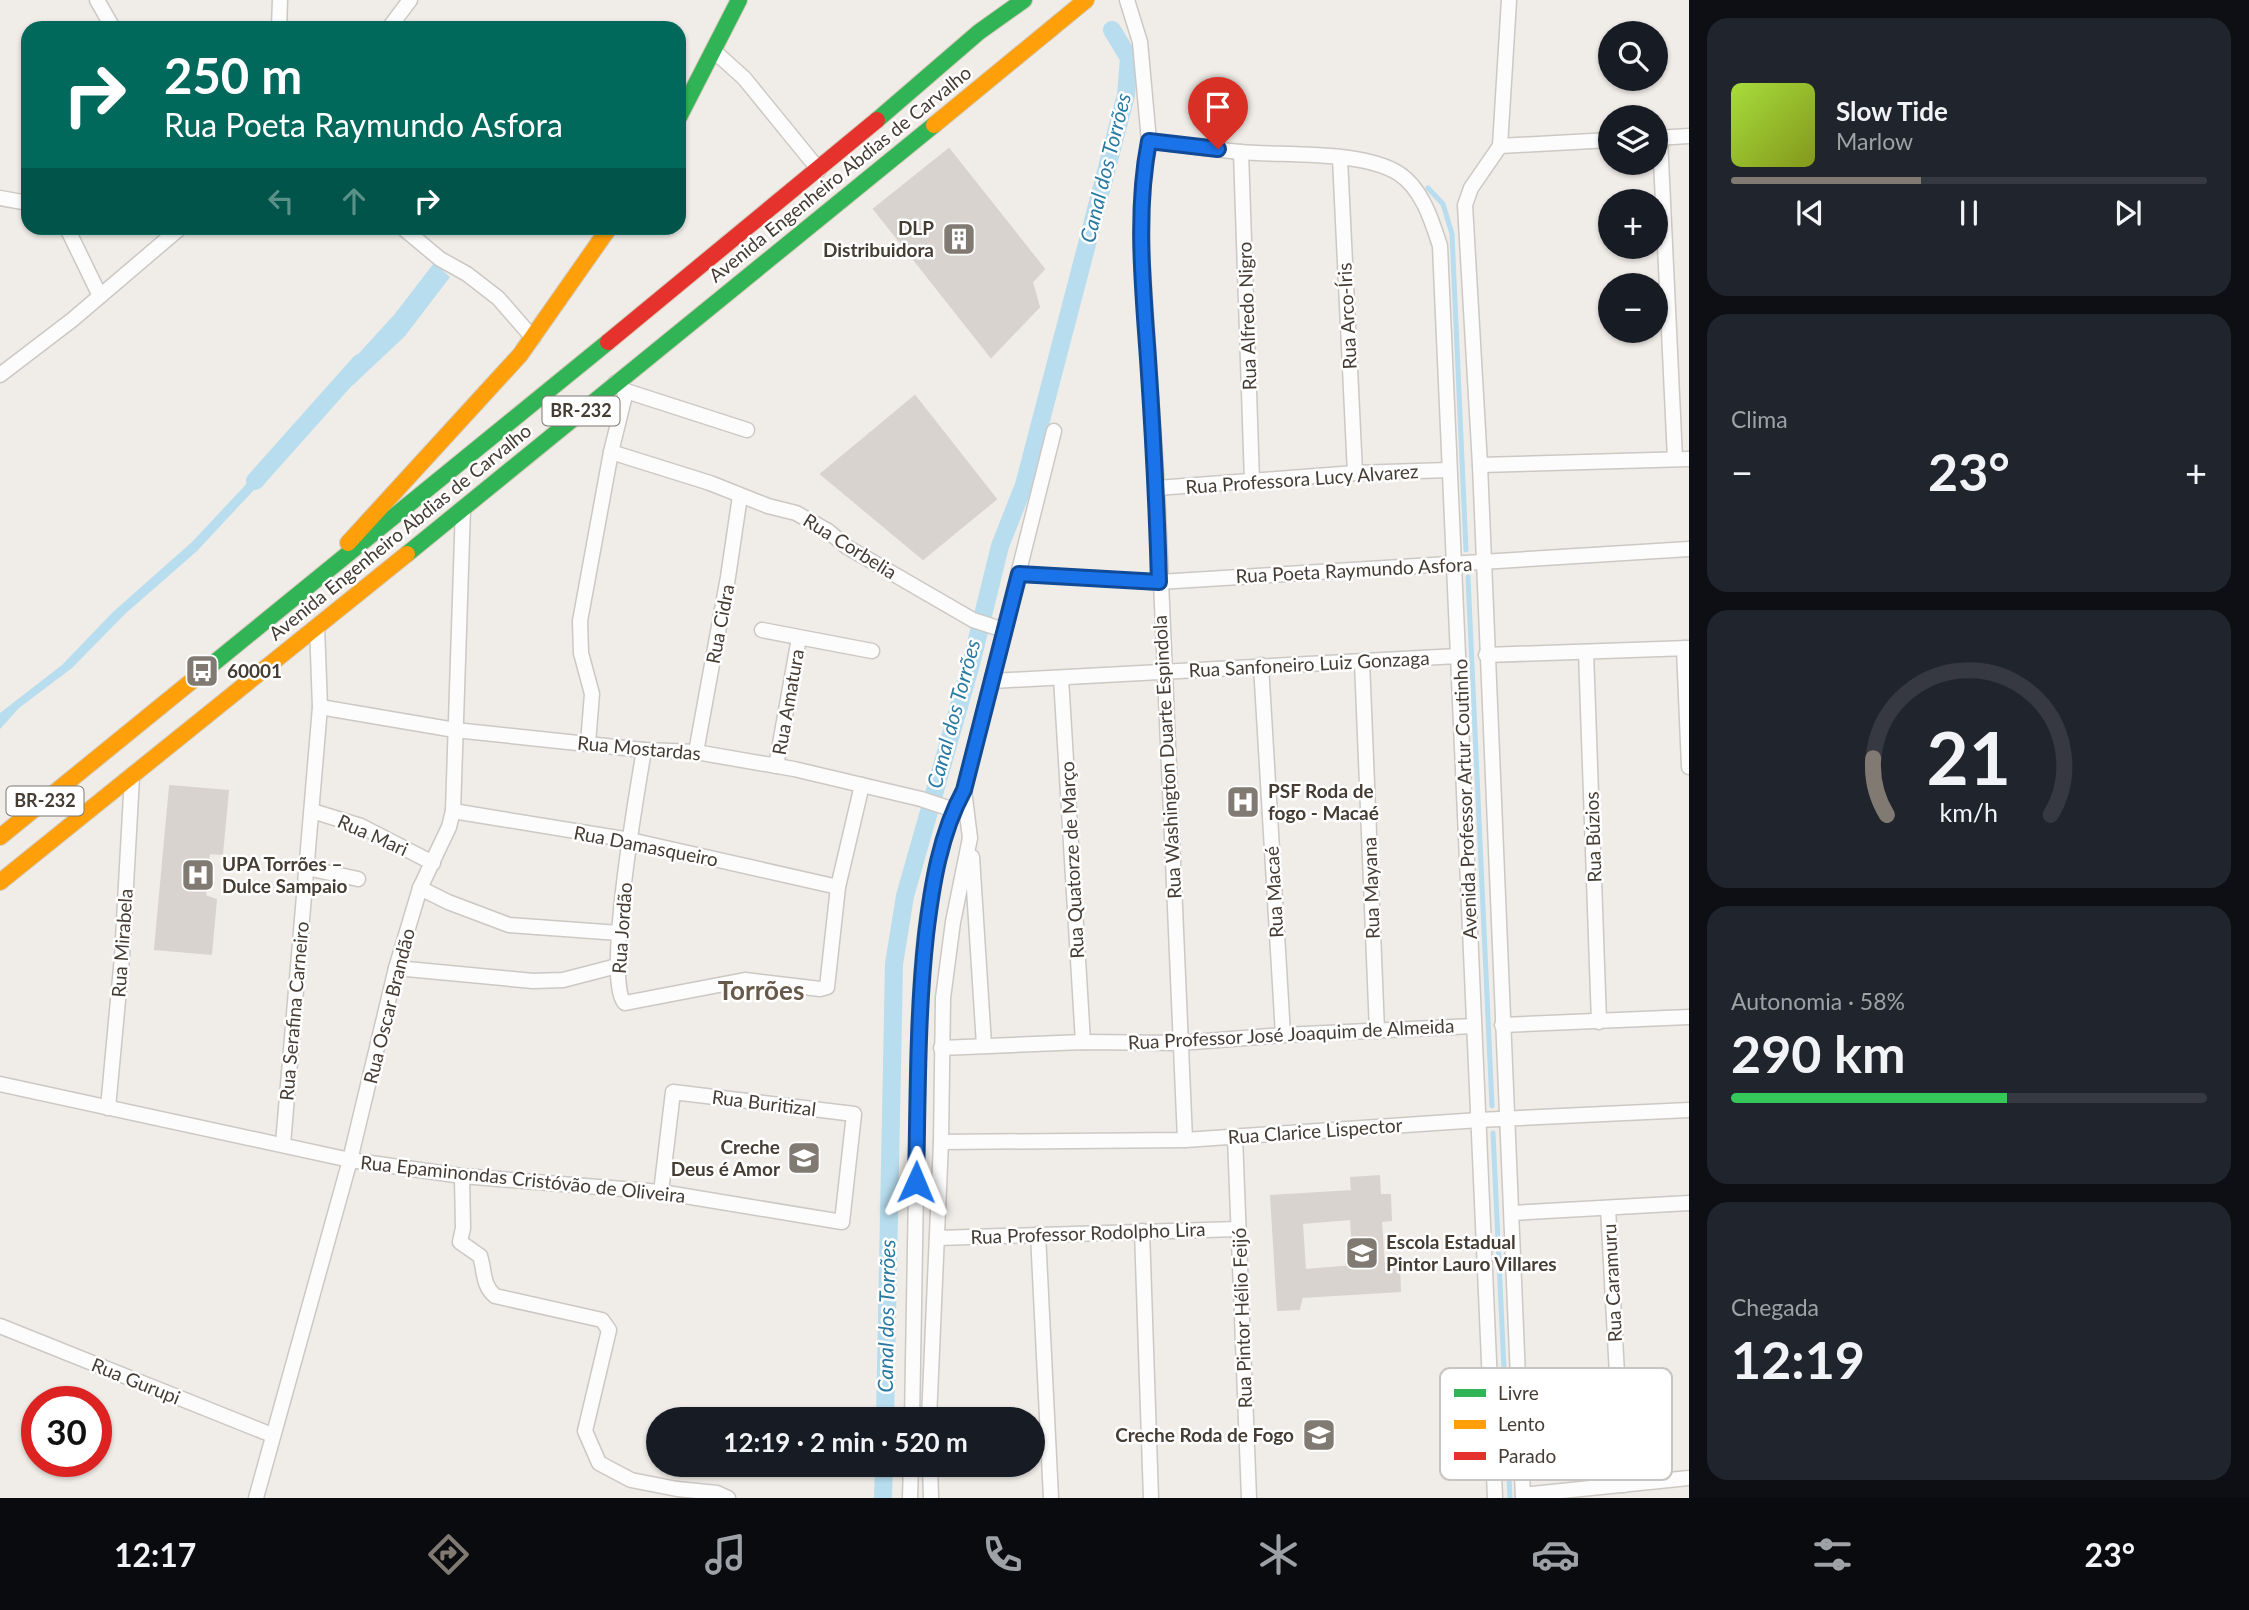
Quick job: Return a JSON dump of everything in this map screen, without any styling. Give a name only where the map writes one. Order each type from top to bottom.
[{"type":"main road","points":[[686,104],[739,0]]},
{"type":"main road","name":"Avenida Engenheiro Abdias de Carvalho","points":[[979,32],[1006,0]]},
{"type":"main road","name":"Avenida Engenheiro Abdias de Carvalho","points":[[0,837],[819,170],[979,32],[1024,0]]},
{"type":"main road","name":"Avenida Engenheiro Abdias de Carvalho","points":[[0,882],[463,508],[621,387],[1080,5],[1096,0]]},
{"type":"main road","points":[[314,579],[457,426],[533,338],[604,235]]},
{"type":"street","points":[[97,0],[109,21]]},
{"type":"street","points":[[279,21],[280,0]]},
{"type":"street","points":[[394,21],[410,0]]},
{"type":"street","name":"Rua Washington Duarte Espindola","points":[[1127,0],[1140,42],[1149,141],[1142,193],[1142,256],[1157,488],[1185,1140]]},
{"type":"street","points":[[1509,0],[1500,146],[1598,141]]},
{"type":"street","points":[[714,51],[744,78],[819,170]]},
{"type":"street","points":[[1668,137],[1689,136]]},
{"type":"street","name":"Avenida Professor Artur Coutinho","points":[[1149,141],[1241,152],[1340,158],[1382,165],[1401,174],[1420,197],[1440,246],[1489,1368]]},
{"type":"street","name":"Avenida Professor Artur Coutinho","points":[[1500,146],[1471,188],[1465,205],[1480,465],[1518,1368]]},
{"type":"street","name":"Rua Alfredo Nigro","points":[[1241,152],[1252,481]]},
{"type":"street","name":"Rua Arco-Íris","points":[[1340,158],[1355,474]]},
{"type":"street","points":[[1480,465],[1682,459],[1661,175]]},
{"type":"street","points":[[0,198],[21,202]]},
{"type":"street","points":[[70,235],[100,296]]},
{"type":"street","points":[[0,375],[172,235]]},
{"type":"street","points":[[411,235],[440,260],[467,274],[498,298],[533,338]]},
{"type":"street","points":[[588,743],[592,694],[581,653],[580,621],[621,387],[747,430]]},
{"type":"street","points":[[984,1045],[971,838],[964,790],[1054,431]]},
{"type":"street","name":"Rua Corbelia","points":[[611,452],[710,483],[768,506],[796,513],[847,547],[973,620],[1004,630]]},
{"type":"street","name":"Rua Professora Lucy Alvarez","points":[[1157,488],[1448,470]]},
{"type":"street","name":"Rua Cidra","points":[[696,752],[740,496]]},
{"type":"street","name":"Rua Oscar Brandão","points":[[256,1498],[350,1160],[396,968],[421,888],[449,827],[453,810],[463,508]]},
{"type":"street","name":"Rua Poeta Raymundo Asfora","points":[[1019,574],[1159,582],[1689,549]]},
{"type":"street","name":"Rua Serafina Carneiro","points":[[283,1144],[320,707],[317,626]]},
{"type":"street","points":[[762,630],[872,651]]},
{"type":"street","name":"Rua Amatura","points":[[776,766],[799,638]]},
{"type":"street","points":[[1486,655],[1686,648],[1689,767]]},
{"type":"street","name":"Rua Búzios","points":[[1586,652],[1599,1021]]},
{"type":"street","name":"Rua Sanfoneiro Luiz Gonzaga","points":[[992,681],[1458,656]]},
{"type":"street","name":"Rua Mayana","points":[[1362,661],[1377,1031]]},
{"type":"street","name":"Rua Macaé","points":[[1261,665],[1283,1035]]},
{"type":"street","name":"Rua Quatorze de Março","points":[[1061,678],[1083,1042]]},
{"type":"street","name":"Rua Mostardas","points":[[320,707],[455,730],[644,750],[696,752],[776,766],[947,807]]},
{"type":"street","name":"Rua Jordão","points":[[644,750],[619,933],[617,965],[621,1000],[625,1003],[745,980],[824,986],[838,887]]},
{"type":"street","name":"Rua Mirabela","points":[[108,1108],[122,957],[132,777]]},
{"type":"street","points":[[838,887],[862,785]]},
{"type":"street","points":[[912,1407],[916,1085],[922,973],[947,807],[964,790]]},
{"type":"street","name":"Rua Damasqueiro","points":[[453,810],[630,840],[838,887]]},
{"type":"street","name":"Rua Mari","points":[[312,811],[361,827],[433,863]]},
{"type":"street","points":[[930,1407],[941,1142],[943,998],[953,922],[971,838]]},
{"type":"street","points":[[307,868],[358,879]]},
{"type":"street","points":[[421,888],[448,902],[509,925],[619,933]]},
{"type":"street","points":[[396,968],[533,981],[564,980],[617,965]]},
{"type":"street","points":[[1502,1025],[1689,1017]]},
{"type":"street","name":"Rua Professor José Joaquim de Almeida","points":[[941,1048],[1083,1042],[1180,1043],[1474,1026]]},
{"type":"street","name":"Rua Epaminondas Cristóvão de Oliveira","points":[[0,1084],[350,1160],[462,1176],[661,1192],[842,1222]]},
{"type":"street","name":"Rua Buritizal","points":[[661,1192],[673,1092],[854,1114],[842,1222]]},
{"type":"street","name":"Rua Clarice Lispector","points":[[941,1142],[1185,1140],[1479,1120],[1689,1110]]},
{"type":"street","name":"Rua Pintor Hélio Feijó","points":[[1235,1137],[1249,1498]]},
{"type":"street","points":[[462,1176],[463,1228],[460,1242],[480,1256],[485,1285],[490,1292],[495,1296],[602,1320],[609,1330],[585,1431],[599,1463],[631,1480],[717,1493],[728,1498]]},
{"type":"street","points":[[1512,1213],[1689,1203]]},
{"type":"street","name":"Rua Caramuru","points":[[1608,1208],[1617,1368]]},
{"type":"street","name":"Rua Professor Rodolpho Lira","points":[[937,1238],[1238,1228]]},
{"type":"street","points":[[1142,1231],[1151,1498]]},
{"type":"street","points":[[1038,1234],[1051,1498]]},
{"type":"street","name":"Rua Gurupi","points":[[0,1326],[272,1435]]},
{"type":"street","points":[[910,1498],[911,1477]]},
{"type":"street","points":[[930,1477],[930,1498]]},
{"type":"street","name":"Avenida Professor Artur Coutinho","points":[[1494,1480],[1495,1498]]},
{"type":"street","name":"Rua Caramuru","points":[[1623,1480],[1623,1485]]},
{"type":"street","points":[[1523,1497],[1670,1480]]},
{"type":"water","points":[[434,263],[450,277],[405,336],[353,385],[339,375],[394,315]]},
{"type":"water","points":[[267,462],[278,464],[197,551],[125,614],[72,668],[19,708],[0,729],[0,713],[62,665],[113,612],[192,542]]},
{"type":"building","name":"DLP Distribuidora","points":[[949,149],[1044,269],[1032,282],[1039,307],[991,357],[874,209]]},
{"type":"building","points":[[915,396],[996,499],[923,559],[821,474]]},
{"type":"building","name":"UPA Torrões – Dulce Sampaio","points":[[170,786],[228,791],[222,854],[209,853],[205,896],[216,900],[211,954],[155,949]]},
{"type":"building","points":[[1379,1176],[1380,1195],[1390,1195],[1391,1220],[1381,1221],[1384,1267],[1399,1266],[1400,1291],[1302,1297],[1299,1309],[1278,1310],[1271,1196],[1352,1191],[1351,1178]],"holes":[[[1351,1219],[1354,1266],[1305,1270],[1302,1223]]]},
{"type":"waterway","name":"Canal dos Torrões","points":[[885,1407],[894,964],[905,896],[971,664],[1000,546],[1024,485],[1126,95],[1129,58],[1112,30]]},
{"type":"waterway","points":[[1428,188],[1443,204],[1452,234],[1466,550]]},
{"type":"waterway","points":[[255,481],[360,363]]},
{"type":"waterway","points":[[1468,577],[1492,1106]]},
{"type":"waterway","points":[[1493,1133],[1504,1368]]},
{"type":"waterway","name":"Canal dos Torrões","points":[[883,1498],[884,1477]]},
{"type":"waterway","points":[[1509,1480],[1510,1498]]},
{"type":"traffic: fast","points":[[686,103],[739,0]]},
{"type":"traffic: fast","points":[[877,120],[979,32],[1024,0]]},
{"type":"traffic: fast","points":[[407,554],[934,125]]},
{"type":"traffic: fast","points":[[209,667],[608,342]]},
{"type":"traffic: slow","points":[[934,125],[1086,0]]},
{"type":"traffic: slow","points":[[348,543],[520,355],[604,235]]},
{"type":"traffic: slow","points":[[0,882],[407,554]]},
{"type":"traffic: slow","points":[[0,837],[209,667]]},
{"type":"traffic: jam","points":[[608,342],[877,120]]},
{"type":"place","name":"DLP Distribuidora","points":[[959,239]]},
{"type":"place","name":"60001","points":[[202,671]]},
{"type":"place","name":"PSF Roda de fogo - Macaé","points":[[1243,802]]},
{"type":"place","name":"UPA Torrões – Dulce Sampaio","points":[[198,875]]},
{"type":"place","name":"Creche Deus é Amor","points":[[804,1158]]},
{"type":"place","name":"Escola Estadual Pintor Lauro Villares","points":[[1362,1253]]},
{"type":"place","name":"Creche Roda de Fogo","points":[[1319,1435]]},
{"type":"district","name":"Torrões","points":[[761,991]]},
{"type":"route","points":[[916,1182],[916,1085],[922,973],[934,880],[938,857],[964,790],[1019,574],[1159,582],[1157,488],[1142,256],[1144,168],[1149,141],[1218,149]]}]
